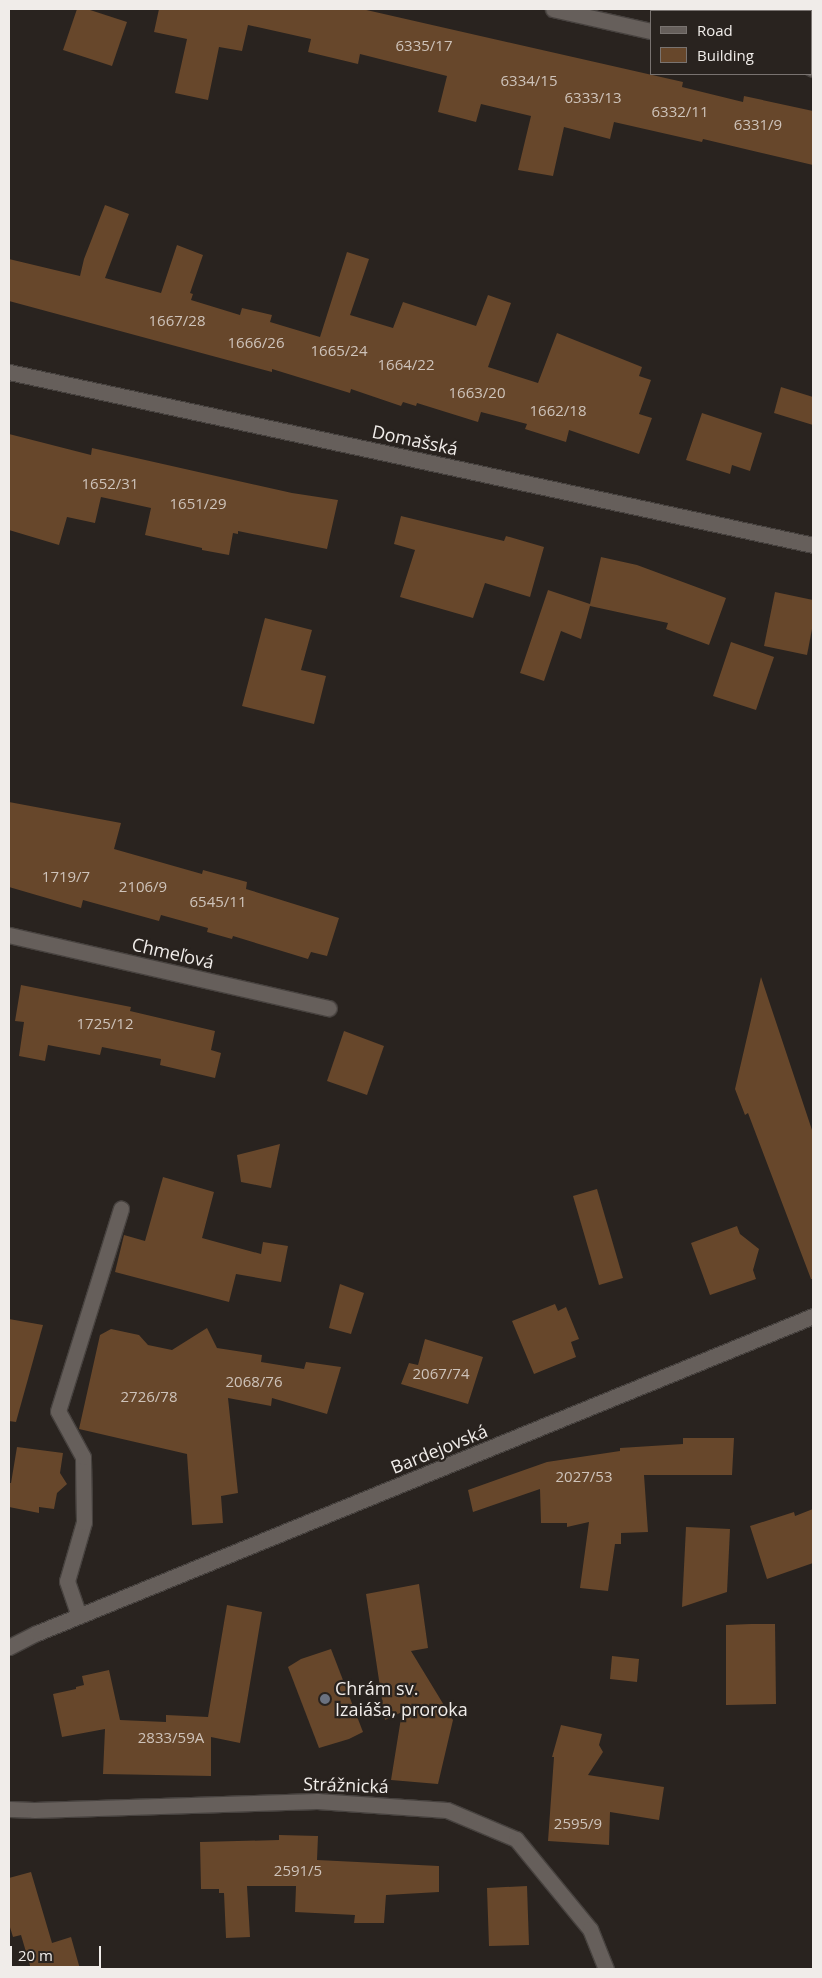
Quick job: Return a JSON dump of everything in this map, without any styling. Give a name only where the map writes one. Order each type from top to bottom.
[{"type":"street","points":[[553,9],[650,31]]},
{"type":"street","name":"Domašská","points":[[9,372],[813,545]]},
{"type":"street","name":"Chmeľová","points":[[9,936],[329,1008]]},
{"type":"street","points":[[79,1616],[67,1581],[84,1522],[83,1456],[58,1411],[121,1209]]},
{"type":"street","name":"Bardejovská","points":[[9,1647],[79,1616],[813,1316]]},
{"type":"street","name":"Strážnická","points":[[9,1809],[34,1810],[317,1801],[447,1810],[516,1839],[590,1930],[606,1969]]},
{"type":"building","points":[[77,9],[87,9],[127,22],[112,66],[63,50]]},
{"type":"building","points":[[159,9],[362,9],[683,82],[682,87],[743,102],[744,96],[813,111],[813,165],[703,139],[702,142],[614,122],[610,139],[564,127],[553,176],[518,170],[531,116],[481,104],[476,122],[438,112],[447,76],[360,54],[358,64],[308,52],[311,39],[248,25],[242,51],[219,47],[208,100],[175,93],[187,39],[154,32]]},
{"type":"building","points":[[105,205],[129,214],[105,278],[161,293],[177,245],[203,255],[190,293],[193,294],[191,300],[240,315],[242,308],[272,315],[270,322],[320,337],[347,252],[369,259],[350,315],[393,328],[403,302],[476,326],[488,295],[511,303],[488,367],[538,383],[557,333],[642,367],[639,376],[651,380],[639,414],[652,418],[639,454],[569,430],[566,442],[525,429],[527,424],[481,412],[478,422],[417,403],[416,406],[403,402],[401,406],[351,389],[350,393],[272,369],[272,372],[9,301],[9,259],[80,276],[84,259]]},
{"type":"building","points":[[781,387],[813,397],[813,425],[774,413]]},
{"type":"building","points":[[702,413],[762,433],[750,471],[732,465],[730,474],[686,460]]},
{"type":"building","points":[[9,434],[91,455],[92,448],[292,493],[338,500],[327,549],[238,531],[238,534],[233,533],[229,555],[202,550],[202,548],[145,535],[151,508],[101,497],[95,523],[67,517],[59,545],[9,530]]},
{"type":"building","points":[[401,516],[504,541],[506,536],[544,547],[530,597],[485,583],[473,618],[400,597],[415,550],[394,544]]},
{"type":"building","points":[[601,557],[637,565],[726,598],[709,645],[666,629],[668,623],[590,606],[581,639],[561,631],[544,681],[520,673],[548,590],[590,604]]},
{"type":"building","points":[[775,592],[813,600],[813,624],[807,655],[764,646]]},
{"type":"building","points":[[265,618],[312,630],[301,670],[326,676],[314,724],[242,706]]},
{"type":"building","points":[[731,642],[774,657],[756,710],[713,696]]},
{"type":"building","points":[[9,802],[121,823],[114,849],[202,874],[203,870],[247,882],[246,889],[339,918],[327,956],[311,952],[308,959],[233,936],[232,939],[207,932],[208,928],[161,915],[159,921],[83,900],[81,908],[9,887]]},
{"type":"building","points":[[761,977],[813,1133],[813,1279],[811,1279],[748,1113],[745,1115],[735,1089]]},
{"type":"building","points":[[21,985],[131,1007],[130,1011],[215,1031],[211,1050],[221,1053],[215,1078],[160,1065],[161,1059],[102,1047],[100,1055],[48,1045],[45,1061],[19,1056],[24,1022],[15,1021]]},
{"type":"building","points":[[344,1031],[384,1046],[367,1095],[327,1081]]},
{"type":"building","points":[[280,1144],[271,1188],[241,1182],[237,1155]]},
{"type":"building","points":[[163,1177],[214,1192],[202,1238],[261,1254],[263,1242],[288,1246],[281,1282],[236,1274],[229,1302],[115,1272],[124,1235],[145,1241]]},
{"type":"building","points":[[597,1189],[623,1278],[599,1285],[573,1196]]},
{"type":"building","points":[[737,1226],[740,1234],[759,1249],[753,1270],[756,1279],[710,1295],[691,1243]]},
{"type":"building","points":[[340,1284],[364,1293],[351,1334],[329,1328]]},
{"type":"building","points":[[555,1304],[558,1311],[566,1307],[579,1339],[571,1342],[576,1357],[534,1374],[512,1321]]},
{"type":"building","points":[[9,1319],[43,1325],[16,1422],[9,1421]]},
{"type":"building","points":[[207,1328],[217,1348],[262,1355],[261,1362],[304,1369],[306,1362],[341,1367],[327,1414],[272,1398],[271,1406],[228,1398],[238,1493],[221,1496],[223,1523],[192,1525],[187,1454],[79,1429],[100,1335],[111,1329],[139,1335],[148,1345],[172,1350]]},
{"type":"building","points":[[425,1339],[483,1357],[468,1404],[401,1384],[409,1363],[418,1365]]},
{"type":"building","points":[[683,1438],[734,1438],[732,1475],[644,1475],[648,1532],[621,1533],[621,1544],[615,1544],[608,1591],[580,1588],[589,1522],[567,1527],[567,1523],[541,1523],[540,1489],[473,1512],[468,1490],[547,1462],[620,1451],[620,1448],[683,1444]]},
{"type":"building","points":[[17,1447],[63,1453],[60,1473],[67,1484],[57,1493],[54,1509],[39,1507],[39,1513],[9,1507],[9,1483],[11,1483]]},
{"type":"building","points":[[813,1509],[813,1563],[767,1579],[750,1526],[794,1512],[795,1516]]},
{"type":"building","points":[[686,1527],[730,1529],[727,1592],[682,1607]]},
{"type":"building","points":[[419,1584],[428,1648],[411,1651],[453,1720],[438,1784],[391,1780],[402,1712],[385,1720],[366,1594]]},
{"type":"building","points":[[227,1605],[262,1612],[240,1743],[211,1737],[211,1776],[103,1774],[105,1729],[62,1737],[53,1694],[76,1689],[76,1687],[84,1685],[82,1676],[109,1670],[120,1720],[166,1722],[166,1715],[208,1717]]},
{"type":"building","points":[[775,1624],[776,1704],[726,1705],[726,1625]]},
{"type":"building","name":"Chrám sv. Izaiáša, proroka","points":[[331,1649],[363,1732],[349,1739],[319,1748],[288,1667],[301,1659]]},
{"type":"building","points":[[612,1656],[639,1659],[637,1682],[610,1679]]},
{"type":"building","points":[[561,1725],[602,1734],[599,1745],[603,1752],[588,1775],[664,1787],[659,1820],[610,1812],[609,1845],[548,1841],[554,1757],[552,1757]]},
{"type":"building","points":[[279,1835],[318,1836],[317,1860],[439,1866],[439,1892],[386,1895],[384,1923],[354,1923],[355,1915],[295,1912],[296,1886],[247,1886],[250,1937],[226,1938],[224,1893],[219,1893],[219,1889],[201,1889],[200,1842],[279,1840]]},
{"type":"building","points":[[31,1872],[52,1943],[71,1937],[80,1969],[31,1969],[21,1935],[13,1937],[9,1924],[9,1878]]},
{"type":"building","points":[[527,1886],[529,1945],[489,1946],[487,1888]]},
{"type":"place","name":"Chrám sv. Izaiáša, proroka","points":[[325,1699]]}]
